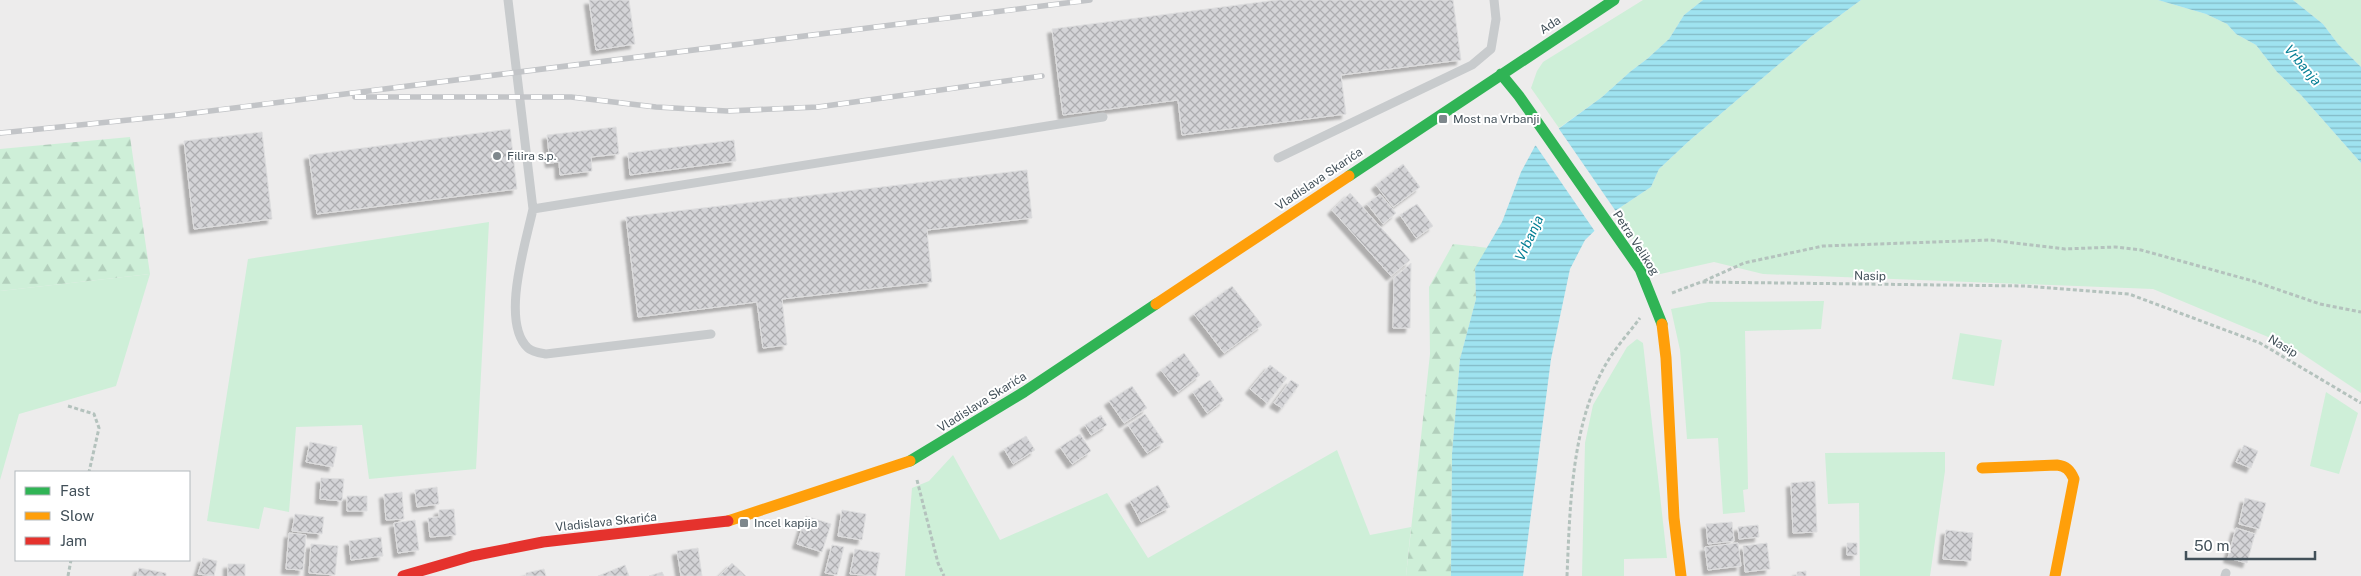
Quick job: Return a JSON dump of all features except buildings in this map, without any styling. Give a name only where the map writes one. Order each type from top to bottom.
[{"type":"street","name":"Ada","points":[[1501,74],[1614,0]]},
{"type":"street","name":"Petra Velikog","points":[[1501,74],[1519,96],[1646,282],[1655,302],[1664,340],[1674,518],[1681,576]]},
{"type":"street","name":"Vladislava Skarića","points":[[403,576],[472,556],[543,542],[722,523],[887,471],[911,460],[1032,387],[1501,74]]},
{"type":"street","points":[[1982,468],[2057,465],[2067,466],[2072,472],[2074,479],[2055,576]]},
{"type":"lane","points":[[508,0],[533,209],[515,305],[515,320],[521,339],[529,350],[546,354],[711,334]]},
{"type":"lane","points":[[1278,158],[1472,65],[1491,49],[1496,19],[1494,0]]},
{"type":"lane","points":[[533,209],[1103,117]]},
{"type":"path","points":[[1701,282],[1744,263],[1823,246],[1966,239],[1990,240],[2065,249],[2114,246],[2141,250],[2253,281],[2320,304],[2361,312]]},
{"type":"path","name":"Nasip","points":[[1567,576],[1570,499],[1585,415],[1606,364],[1645,311],[1655,302],[1662,296],[1701,282],[2025,286],[2129,294],[2260,343],[2361,403]]},
{"type":"path","points":[[68,406],[94,414],[98,428],[89,471]]},
{"type":"path","points":[[911,460],[938,563],[944,576]]},
{"type":"path","points":[[68,576],[71,561]]},
{"type":"green space","points":[[1643,0],[1703,0],[1684,15],[1669,39],[1647,59],[1602,97],[1559,128],[1531,88],[1537,71],[1543,62]]},
{"type":"green space","points":[[1861,0],[2158,0],[2206,14],[2227,24],[2236,34],[2256,45],[2277,72],[2301,95],[2361,163],[2361,393],[2292,347],[2153,289],[1763,274],[1714,262],[1656,275],[1615,211],[1651,187],[1659,169],[1689,141],[1812,36]]},
{"type":"green space","points":[[2293,0],[2361,0],[2361,67],[2338,44],[2323,24]]},
{"type":"green space","points":[[130,137],[150,274],[0,291],[0,149]]},
{"type":"green space","points":[[489,222],[476,469],[369,479],[362,425],[296,427],[289,512],[264,507],[259,529],[207,521],[248,259]]},
{"type":"green space","points":[[1453,244],[1489,248],[1475,268],[1476,299],[1460,359],[1452,454],[1451,576],[1406,576],[1430,354],[1429,287]]},
{"type":"green space","points":[[150,274],[116,386],[19,414],[0,480],[0,291]]},
{"type":"green space","points":[[1824,301],[1821,329],[1745,331],[1748,489],[1743,490],[1745,512],[1723,514],[1718,438],[1687,439],[1680,350],[1671,309],[1709,302]]},
{"type":"green space","points":[[1960,333],[2002,340],[1994,386],[1952,379]]},
{"type":"green space","points":[[1637,339],[1643,343],[1667,558],[1624,559],[1624,576],[1582,576],[1585,443],[1593,405],[1627,347]]},
{"type":"green space","points":[[2326,392],[2358,413],[2339,474],[2310,466]]},
{"type":"green space","points":[[1337,450],[1370,535],[1411,527],[1406,576],[905,576],[912,488],[929,481],[953,455],[1000,540],[1107,493],[1148,558]]},
{"type":"green space","points":[[1945,452],[1945,471],[1930,576],[1860,576],[1859,503],[1828,504],[1825,453]]},
{"type":"water","name":"Vrbanja","points":[[1703,0],[1861,0],[1812,36],[1689,141],[1659,169],[1651,187],[1615,211],[1585,240],[1570,269],[1551,359],[1523,576],[1451,576],[1452,454],[1460,359],[1476,299],[1475,268],[1502,222],[1521,172],[1535,146],[1602,97],[1647,59],[1669,39],[1684,15]]},
{"type":"water","name":"Vrbanja","points":[[2158,0],[2293,0],[2323,24],[2338,44],[2361,67],[2361,163],[2301,95],[2277,72],[2256,45],[2236,34],[2227,24],[2206,14]]},
{"type":"pier","points":[[1557,126],[1617,213],[1596,233],[1534,143]]},
{"type":"railway","points":[[0,133],[178,115],[1090,0]]},
{"type":"railway","points":[[355,97],[571,97],[656,107],[727,111],[818,107],[1042,76]]},
{"type":"traffic: fast","points":[[1349,176],[1614,0]]},
{"type":"traffic: fast","points":[[1501,74],[1519,96],[1640,269],[1662,324]]},
{"type":"traffic: fast","points":[[910,461],[1024,392],[1156,304]]},
{"type":"traffic: slow","points":[[1156,304],[1349,176]]},
{"type":"traffic: slow","points":[[1662,324],[1666,358],[1674,518],[1681,576]]},
{"type":"traffic: slow","points":[[728,521],[910,461]]},
{"type":"traffic: slow","points":[[1982,468],[2057,465],[2065,467],[2071,473],[2074,479],[2055,576]]},
{"type":"traffic: jam","points":[[403,576],[472,556],[543,542],[728,521]]},
{"type":"place","name":"Most na Vrbanji","points":[[1443,119]]},
{"type":"place","name":"Filira s.p.","points":[[497,156]]},
{"type":"place","name":"Incel kapija","points":[[744,523]]}]
